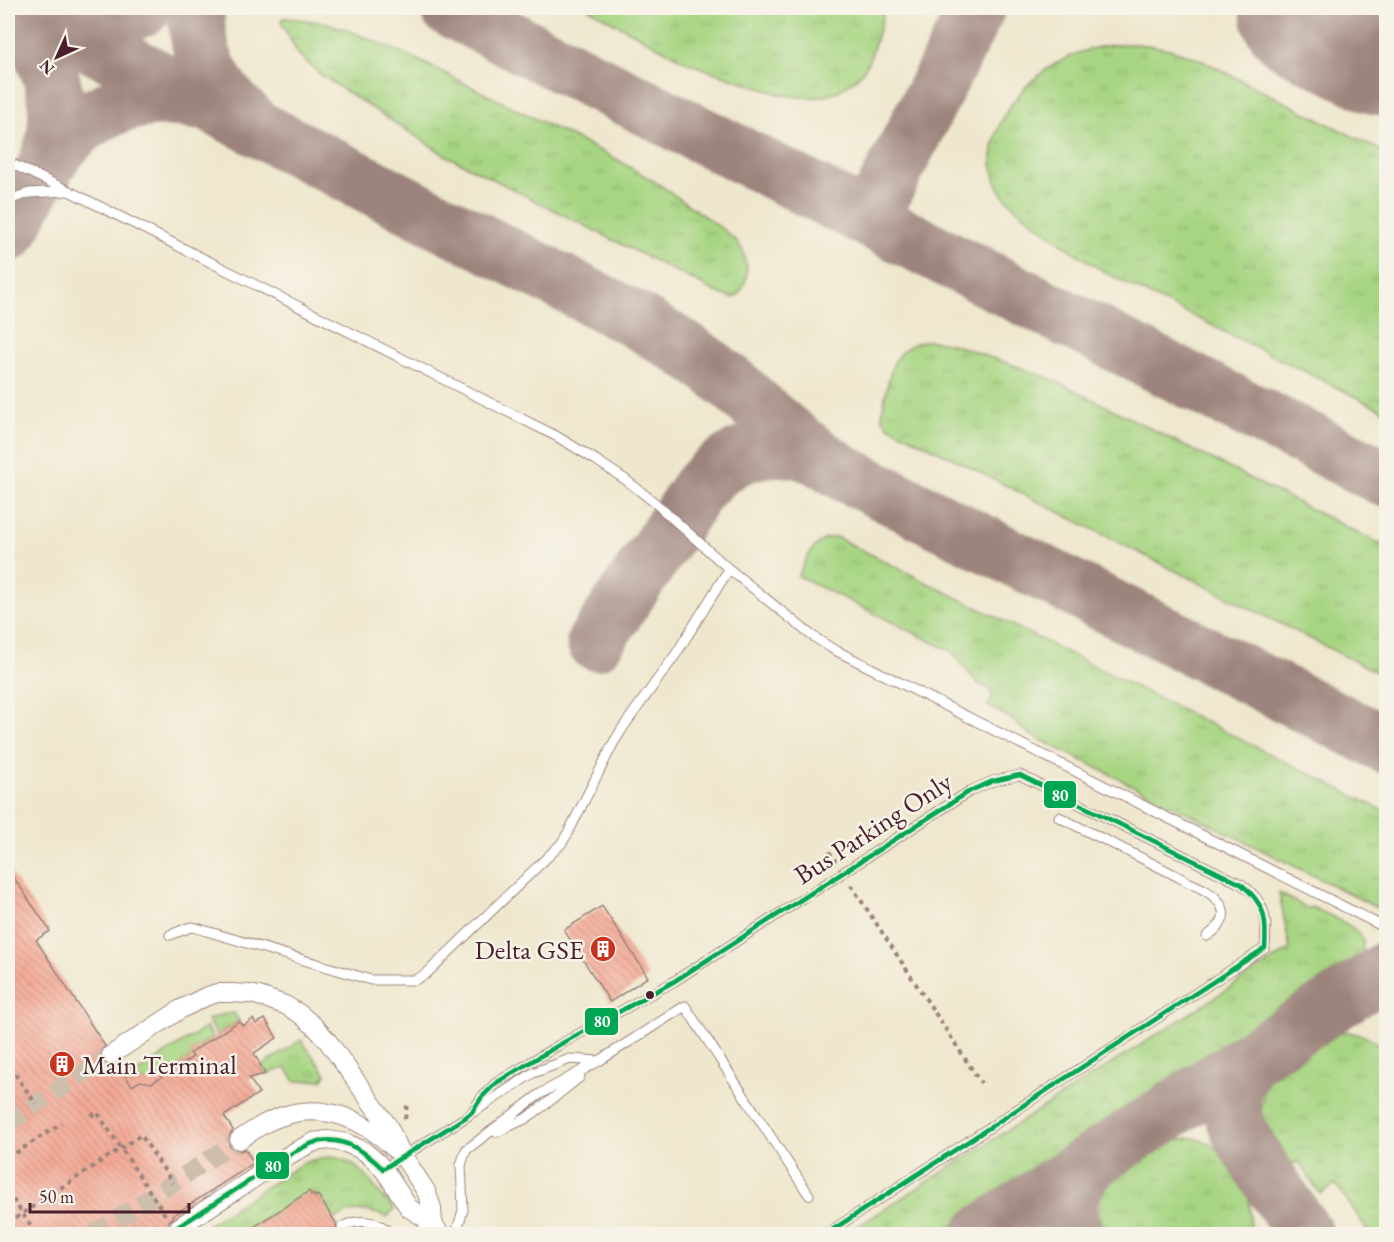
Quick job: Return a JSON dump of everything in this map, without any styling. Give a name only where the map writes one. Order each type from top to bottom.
[{"type":"street","points":[[111,1055],[181,1009],[217,993],[249,994],[285,1005],[300,1014],[327,1040],[388,1126],[403,1156],[426,1191],[436,1229]]},
{"type":"street","points":[[239,1140],[280,1117],[302,1112],[323,1112],[367,1126],[403,1156]]},
{"type":"street","points":[[174,1224],[285,1157],[314,1142],[335,1140],[364,1151],[377,1162],[410,1208],[436,1229]]},
{"type":"lane","points":[[8,162],[556,436],[626,480],[729,569],[811,635],[831,648],[1386,928]]},
{"type":"lane","points":[[8,200],[29,193],[69,191]]},
{"type":"lane","points":[[170,935],[193,927],[371,980],[415,980],[426,974],[561,844],[614,742],[676,654],[729,569]]},
{"type":"lane","name":"Bus Parking Only","points":[[472,1112],[482,1097],[496,1083],[559,1045],[674,982],[970,791],[993,781],[1020,775],[1241,884],[1253,893],[1263,908],[1266,931],[1265,948],[826,1234]]},
{"type":"lane","points":[[1059,817],[1177,876],[1215,898],[1223,911],[1222,922],[1207,936]]},
{"type":"lane","points":[[456,1234],[463,1210],[461,1165],[466,1150],[540,1094],[598,1061],[685,1006],[809,1195]]},
{"type":"lane","points":[[383,1169],[533,1073],[570,1059],[598,1061]]},
{"type":"lane","points":[[342,1227],[351,1223],[376,1223],[391,1234]]},
{"type":"lane","points":[[415,1234],[436,1229]]},
{"type":"path","points":[[829,852],[981,1083]]},
{"type":"path","points":[[15,1074],[36,1104]]},
{"type":"path","points":[[91,1116],[97,1112],[174,1224]]},
{"type":"path","points":[[8,1158],[62,1123]]},
{"type":"path","points":[[8,1223],[141,1135],[173,1183]]},
{"type":"path","points":[[8,1192],[36,1234]]},
{"type":"green space","points":[[587,8],[885,8],[870,58],[863,72],[838,91],[810,98],[781,95],[690,64]]},
{"type":"green space","points":[[285,18],[323,22],[412,57],[616,159],[660,185],[737,242],[743,251],[747,268],[742,289],[733,298],[720,294],[445,155],[322,76],[298,54],[281,22]]},
{"type":"green space","points":[[1131,44],[1168,49],[1203,61],[1386,153],[1386,412],[1105,272],[1027,218],[1010,203],[1001,191],[993,169],[994,145],[1001,123],[1013,102],[1024,89],[1050,67],[1080,52]]},
{"type":"green space","points":[[923,341],[955,345],[1060,383],[1386,547],[1386,677],[888,426],[882,413],[893,364],[901,352]]},
{"type":"green space","points":[[836,537],[1386,812],[1386,912],[1031,735],[1007,716],[989,707],[992,698],[990,689],[978,684],[951,651],[798,576],[816,545],[828,538]]},
{"type":"green space","points":[[1279,893],[1309,909],[1312,907],[1349,925],[1363,940],[1361,958],[939,1234],[846,1234],[1290,949]]},
{"type":"green space","points":[[234,1013],[239,1021],[217,1035],[207,1020],[221,1015]]},
{"type":"green space","points":[[206,1027],[213,1038],[191,1052],[193,1057],[146,1087],[147,1082],[140,1081],[132,1086],[127,1079]]},
{"type":"green space","points":[[1349,1032],[1370,1038],[1386,1050],[1386,1100],[1384,1102],[1386,1106],[1386,1234],[1370,1234],[1336,1184],[1320,1194],[1298,1161],[1290,1166],[1263,1124],[1261,1106],[1264,1089],[1270,1078],[1324,1038]]},
{"type":"green space","points":[[301,1040],[326,1074],[322,1080],[295,1081],[286,1068],[265,1074],[262,1066]]},
{"type":"green space","points":[[1193,1138],[1207,1142],[1220,1151],[1249,1193],[1251,1234],[1104,1234],[1099,1208],[1107,1187],[1133,1164],[1163,1145],[1178,1139]]},
{"type":"green space","points":[[329,1157],[347,1161],[361,1171],[394,1209],[387,1217],[372,1212],[358,1211],[331,1221],[332,1217],[318,1195],[315,1197],[309,1192],[251,1228],[251,1234],[248,1230],[242,1234],[200,1234],[203,1228],[303,1163]]},
{"type":"building","name":"Main Terminal","points":[[8,869],[50,931],[36,940],[105,1046],[101,1050],[101,1061],[106,1065],[117,1064],[132,1086],[140,1081],[152,1083],[193,1057],[190,1053],[239,1021],[243,1026],[253,1019],[256,1024],[265,1019],[277,1038],[254,1053],[265,1074],[249,1078],[259,1093],[224,1116],[233,1130],[229,1136],[229,1146],[240,1151],[245,1149],[254,1163],[172,1216],[168,1227],[171,1234],[164,1234],[157,1225],[143,1234],[8,1234]]},
{"type":"building","name":"Delta GSE","points":[[602,906],[648,977],[610,1002],[564,930]]},
{"type":"building","points":[[309,1191],[315,1197],[318,1195],[336,1223],[336,1230],[344,1234],[243,1234]]},
{"type":"taxiway","points":[[14,8],[37,17],[630,317],[680,346],[715,370],[794,438],[844,473],[1386,745]]},
{"type":"taxiway","points":[[44,19],[83,23],[106,21],[143,8]]},
{"type":"taxiway","points":[[196,8],[199,41],[209,70],[225,96],[248,119]]},
{"type":"taxiway","points":[[448,8],[1386,479]]},
{"type":"taxiway","points":[[870,219],[977,8]]},
{"type":"taxiway","points":[[8,11],[21,24],[41,53],[53,87],[56,123],[54,141],[44,172]]},
{"type":"taxiway","points":[[8,234],[34,185],[57,150],[80,127],[94,117],[110,109],[145,99],[180,99],[198,102]]},
{"type":"taxiway","points":[[595,642],[699,488],[716,471],[744,455],[771,449],[798,451],[824,461]]},
{"type":"taxiway","points":[[981,1234],[1386,970]]},
{"type":"taxiway","points":[[1251,1059],[1233,1089],[1234,1117],[1246,1144],[1305,1234]]},
{"type":"taxiway","points":[[1074,1234],[1069,1215],[1070,1198],[1077,1181],[1088,1165]]},
{"type":"runway","points":[[1311,8],[1386,45]]},
{"type":"tunnel","points":[[8,1123],[111,1055]]},
{"type":"tunnel","points":[[94,1234],[239,1140]]},
{"type":"tunnel","points":[[167,1234],[179,1227]]},
{"type":"transit line","name":"80","points":[[383,1169],[466,1117],[496,1083],[673,982],[970,791],[993,781],[1020,775],[1241,884],[1255,898],[1265,920],[1265,948],[826,1234]]},
{"type":"transit line","name":"80","points":[[167,1234],[294,1152],[313,1143],[326,1140],[344,1143],[369,1156],[383,1169]]},
{"type":"place","name":"Delta GSE","points":[[603,949]]},
{"type":"place","name":"Main Terminal","points":[[62,1064]]}]
